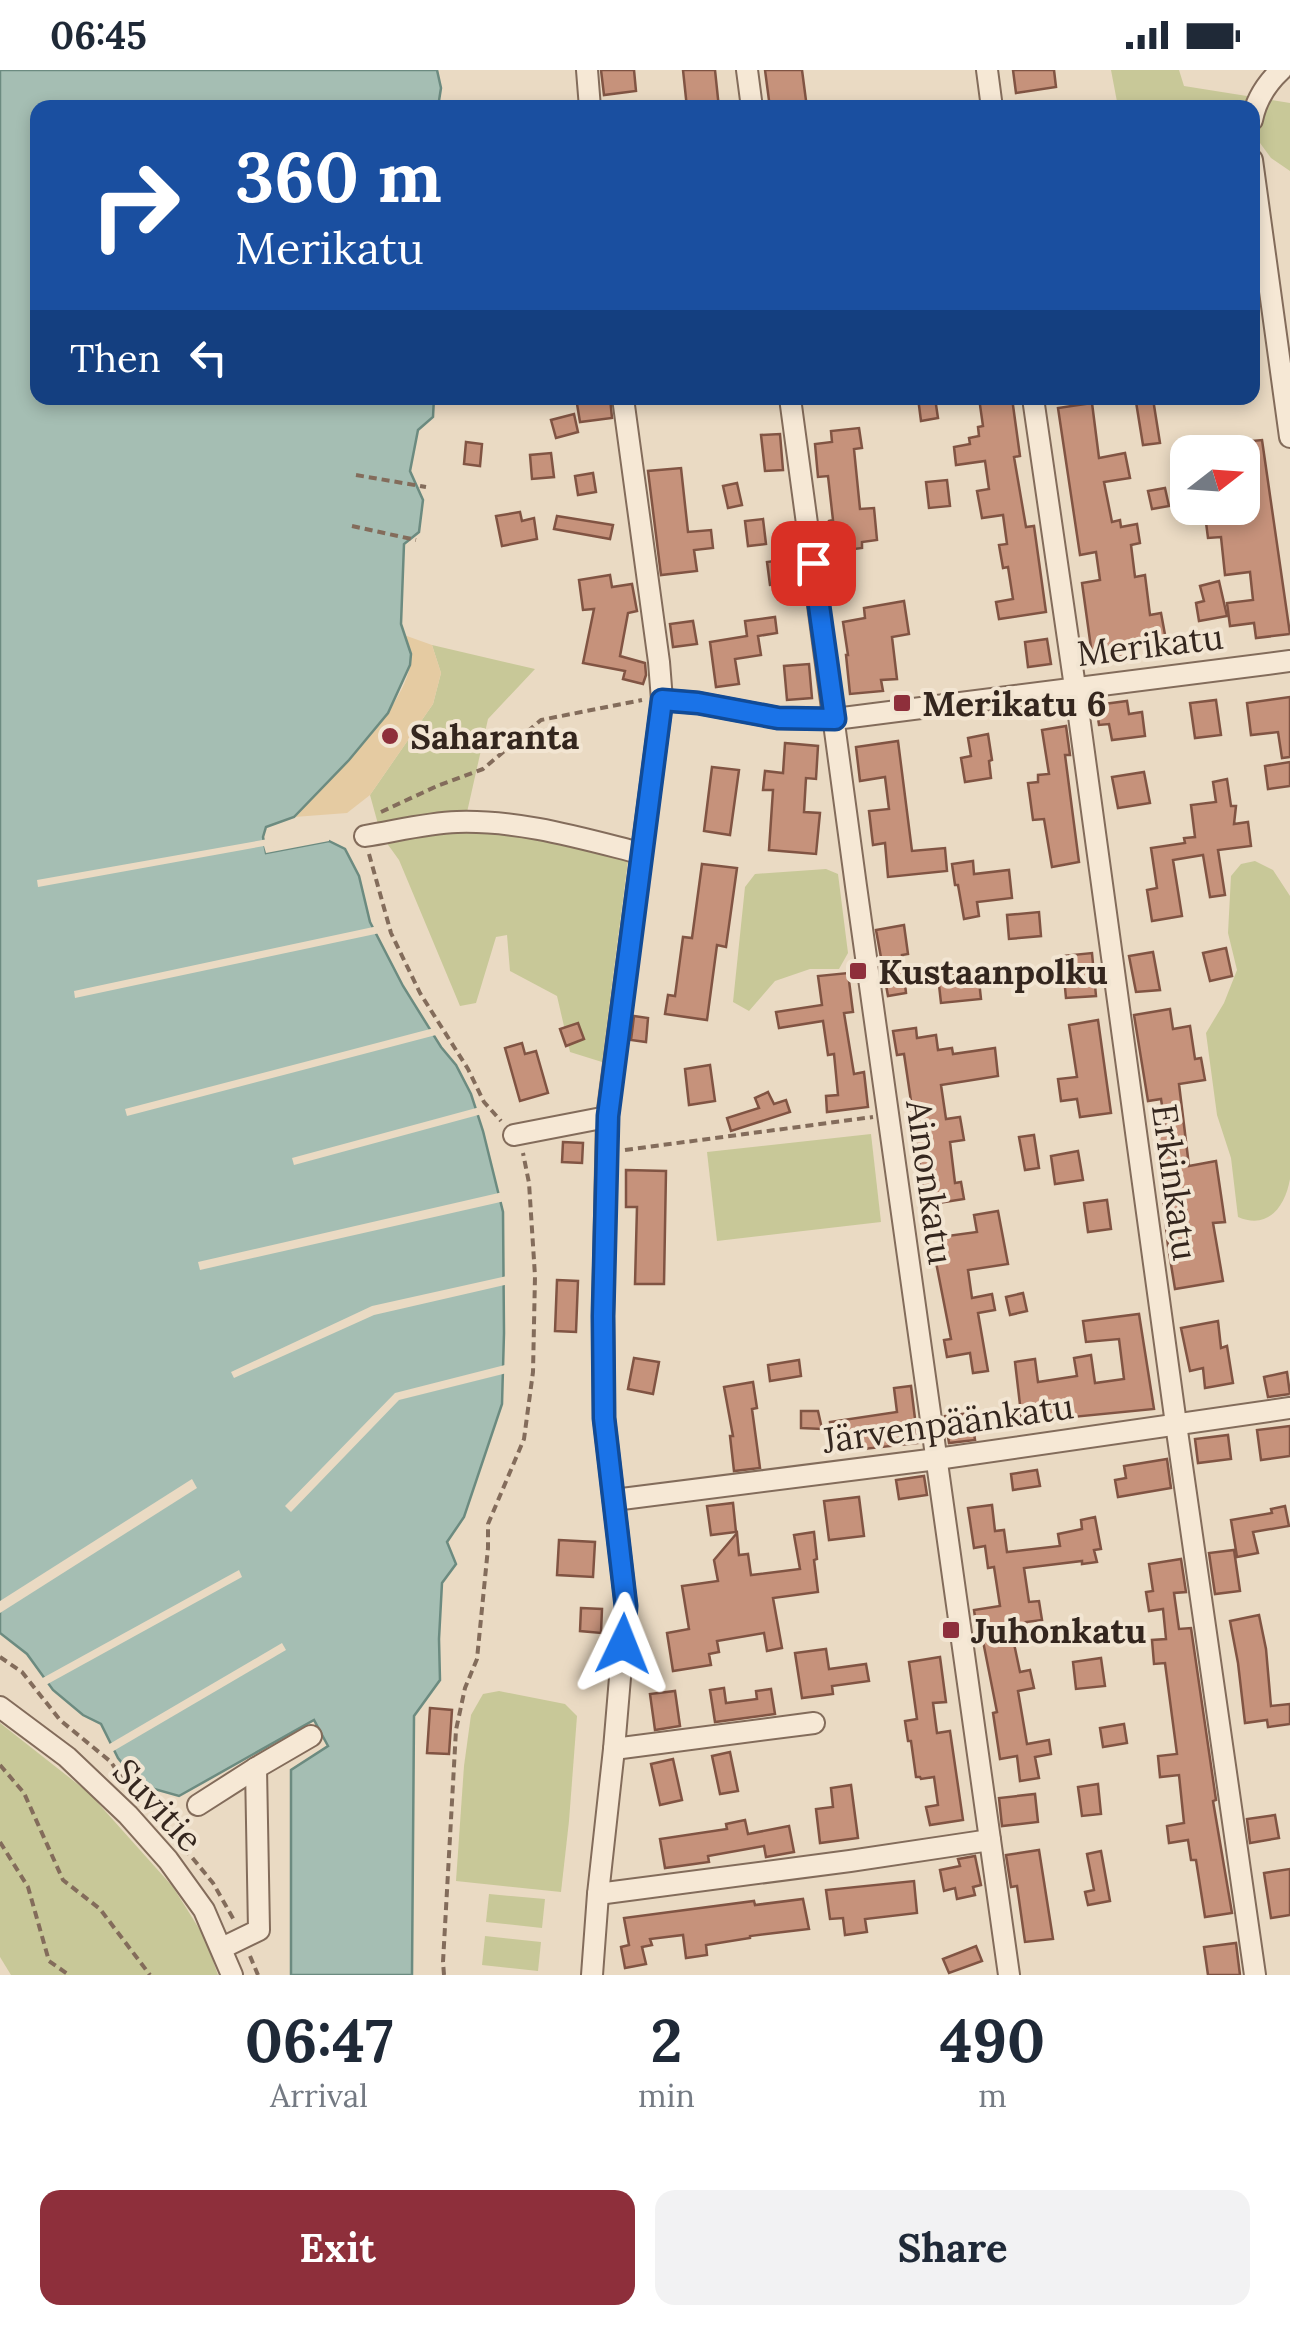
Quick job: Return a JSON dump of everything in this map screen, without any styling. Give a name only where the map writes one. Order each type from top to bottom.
[{"type":"street","points":[[587,70],[589,100]]},
{"type":"street","points":[[747,70],[751,100]]},
{"type":"street","points":[[987,70],[991,100]]},
{"type":"street","points":[[1260,100],[1269,81],[1281,70]]},
{"type":"street","points":[[1260,218],[1290,437]]},
{"type":"street","points":[[592,1975],[626,1606],[604,1418],[606,1152],[640,853],[662,700],[625,405]]},
{"type":"street","name":"Ainonkatu","points":[[791,405],[1009,1975]]},
{"type":"street","name":"Erkinkatu","points":[[1034,405],[1255,1975]]},
{"type":"street","name":"Merikatu","points":[[662,700],[778,718],[835,719],[1290,661]]},
{"type":"street","points":[[366,836],[455,822],[494,823],[524,825],[640,853]]},
{"type":"street","points":[[514,1135],[608,1116]]},
{"type":"street","name":"Järvenpäänkatu","points":[[614,1500],[1290,1408]]},
{"type":"street","name":"Suvitie","points":[[0,1708],[66,1757],[128,1814],[168,1860],[204,1910],[232,1975]]},
{"type":"street","points":[[614,1748],[814,1722]]},
{"type":"street","points":[[198,1806],[311,1736]]},
{"type":"street","points":[[222,1948],[260,1930],[256,1768]]},
{"type":"street","points":[[598,1894],[990,1840]]},
{"type":"path","points":[[356,475],[426,487]]},
{"type":"path","points":[[352,526],[416,540]]},
{"type":"path","points":[[444,1975],[456,1730],[464,1688],[477,1659],[488,1524],[524,1438],[532,1372],[535,1276],[529,1182],[514,1135],[484,1102],[420,993],[392,933],[366,836],[370,818],[483,769],[541,720],[635,700],[662,700]]},
{"type":"path","points":[[606,1152],[888,1115]]},
{"type":"path","points":[[0,1658],[22,1672],[60,1720]]},
{"type":"path","points":[[0,1765],[24,1793],[63,1880],[100,1910],[150,1975]]},
{"type":"path","points":[[0,1842],[28,1888],[48,1961],[69,1975]]},
{"type":"green space","points":[[1111,70],[1179,70],[1184,86],[1290,103],[1290,171],[1271,158],[1260,143],[1260,100],[1117,100]]},
{"type":"green space","points":[[432,645],[535,669],[488,719],[463,830],[538,839],[628,861],[602,1062],[570,1052],[557,996],[510,971],[507,935],[496,937],[476,1003],[460,1006],[399,860],[381,835],[370,795],[433,704],[441,673]]},
{"type":"green space","points":[[1255,861],[1273,870],[1290,896],[1290,1179],[1284,1199],[1273,1213],[1249,1220],[1238,1217],[1231,1158],[1217,1115],[1206,1033],[1237,970],[1228,933],[1231,876],[1241,864]]},
{"type":"green space","points":[[826,869],[838,874],[848,953],[839,969],[810,969],[775,981],[749,1011],[733,1002],[745,887],[755,874]]},
{"type":"green space","points":[[871,1134],[881,1222],[717,1241],[707,1152]]},
{"type":"green space","points":[[499,1691],[565,1704],[577,1716],[561,1892],[456,1881],[471,1715],[483,1694]]},
{"type":"green space","points":[[0,1723],[89,1793],[173,1887],[205,1938],[218,1975],[11,1975],[0,1957]]},
{"type":"green space","points":[[489,1894],[545,1899],[542,1928],[486,1922]]},
{"type":"green space","points":[[485,1936],[541,1942],[538,1971],[482,1965]]},
{"type":"sand","name":"Saharanta","points":[[404,635],[432,645],[441,673],[433,704],[370,795],[347,813],[294,817],[361,746],[393,705],[410,666]]},
{"type":"shaded area","points":[[0,70],[437,70],[439,100],[30,100],[30,405],[434,405],[433,417],[418,430],[410,471],[423,500],[419,532],[404,544],[401,624],[411,654],[410,665],[388,713],[349,760],[294,817],[266,827],[263,837],[266,853],[329,841],[345,849],[359,876],[370,922],[403,986],[471,1094],[503,1212],[502,1404],[464,1517],[447,1542],[456,1564],[442,1583],[440,1680],[414,1716],[412,1975],[291,1975],[291,1770],[328,1746],[314,1720],[179,1796],[140,1785],[118,1758],[101,1724],[83,1715],[53,1690],[27,1654],[0,1633]]},
{"type":"pier","points":[[329,837],[329,841],[266,853],[264,846],[38,887],[37,880],[268,839],[270,847]]},
{"type":"pier","points":[[378,926],[380,933],[75,998],[74,991]]},
{"type":"pier","points":[[434,1028],[436,1035],[127,1116],[125,1109]]},
{"type":"pier","points":[[480,1107],[482,1114],[294,1165],[292,1158]]},
{"type":"pier","points":[[503,1192],[505,1201],[200,1270],[198,1262]]},
{"type":"pier","points":[[507,1276],[509,1284],[374,1315],[234,1378],[231,1372],[372,1306]]},
{"type":"pier","points":[[505,1365],[507,1373],[399,1400],[291,1512],[285,1506],[395,1393]]},
{"type":"pier","points":[[192,1479],[197,1488],[0,1613],[0,1601]]},
{"type":"pier","points":[[239,1570],[242,1577],[44,1686],[39,1680]]},
{"type":"pier","points":[[282,1643],[286,1650],[110,1753],[106,1746]]},
{"type":"building","points":[[601,70],[634,70],[636,91],[604,95]]},
{"type":"building","points":[[683,70],[715,70],[718,100],[686,100]]},
{"type":"building","points":[[765,70],[802,70],[806,100],[769,100]]},
{"type":"building","points":[[1013,70],[1054,70],[1056,87],[1016,93]]},
{"type":"building","points":[[577,405],[611,405],[612,418],[580,422]]},
{"type":"building","points":[[919,405],[936,405],[938,418],[921,421]]},
{"type":"building","points":[[980,405],[1013,405],[1020,456],[1014,457],[1026,527],[1034,526],[1046,612],[999,619],[996,602],[1013,599],[1008,567],[1003,568],[999,545],[1007,544],[1003,515],[982,518],[977,491],[989,489],[985,461],[956,465],[954,447],[970,444],[969,438],[979,436],[978,427],[983,426]]},
{"type":"building","points":[[1092,405],[1099,458],[1125,453],[1130,478],[1104,482],[1112,522],[1120,520],[1121,527],[1137,524],[1140,543],[1131,545],[1135,577],[1145,575],[1150,615],[1161,613],[1166,640],[1133,645],[1135,656],[1093,662],[1082,583],[1100,580],[1096,552],[1080,555],[1058,408]]},
{"type":"building","points":[[1136,405],[1154,405],[1160,443],[1143,445]]},
{"type":"building","points":[[574,414],[578,432],[556,438],[551,420]]},
{"type":"building","points":[[859,428],[862,448],[854,449],[860,509],[874,508],[877,540],[862,542],[862,548],[832,552],[828,476],[818,477],[815,444],[832,442],[831,431]]},
{"type":"building","points":[[780,434],[783,470],[765,471],[761,435]]},
{"type":"building","points":[[1260,440],[1290,634],[1256,638],[1254,623],[1230,626],[1227,603],[1253,600],[1250,572],[1225,575],[1221,537],[1208,538],[1206,525],[1260,525]]},
{"type":"building","points":[[466,442],[482,444],[480,466],[464,464]]},
{"type":"building","points":[[551,453],[554,477],[532,479],[530,455]]},
{"type":"building","points":[[681,468],[688,532],[711,530],[713,548],[694,550],[697,571],[661,575],[648,471]]},
{"type":"building","points":[[593,473],[596,492],[578,495],[575,476]]},
{"type":"building","points":[[947,480],[950,506],[929,508],[926,482]]},
{"type":"building","points":[[737,483],[742,505],[728,508],[723,486]]},
{"type":"building","points":[[1165,488],[1169,506],[1152,509],[1148,491]]},
{"type":"building","points":[[520,512],[522,521],[534,518],[537,539],[502,546],[496,516]]},
{"type":"building","points":[[557,516],[613,525],[610,539],[554,529]]},
{"type":"building","points":[[763,519],[766,544],[748,546],[745,521]]},
{"type":"building","points":[[796,558],[800,589],[781,592],[780,584],[770,585],[767,562]]},
{"type":"building","points":[[610,575],[612,587],[632,584],[637,611],[628,613],[620,656],[645,663],[643,684],[623,679],[625,671],[583,663],[594,609],[583,610],[579,580]]},
{"type":"building","points":[[1219,581],[1227,616],[1199,621],[1196,603],[1204,601],[1200,586]]},
{"type":"building","points":[[904,601],[909,634],[892,637],[897,679],[881,680],[883,691],[850,694],[843,622],[865,618],[864,608]]},
{"type":"building","points":[[775,617],[777,633],[758,636],[761,655],[735,659],[739,684],[716,687],[710,642],[747,636],[745,621]]},
{"type":"building","points":[[693,621],[697,644],[673,647],[670,624]]},
{"type":"building","points":[[1047,639],[1051,664],[1028,667],[1025,642]]},
{"type":"building","points":[[809,664],[812,698],[787,700],[784,666]]},
{"type":"building","points":[[1290,697],[1290,757],[1282,758],[1278,732],[1251,735],[1247,703]]},
{"type":"building","points":[[1216,700],[1221,735],[1195,738],[1190,703]]},
{"type":"building","points":[[1127,701],[1129,714],[1142,712],[1145,736],[1112,740],[1109,724],[1099,725],[1096,705]]},
{"type":"building","points":[[1066,726],[1070,755],[1065,755],[1079,862],[1052,867],[1044,819],[1033,820],[1028,783],[1038,782],[1038,775],[1049,774],[1042,730]]},
{"type":"building","points":[[988,734],[991,778],[965,782],[961,758],[971,756],[968,738]]},
{"type":"building","points":[[898,741],[912,851],[945,848],[947,871],[888,877],[885,843],[873,845],[869,811],[889,809],[885,777],[860,781],[856,747]]},
{"type":"building","points":[[785,743],[818,746],[816,779],[806,778],[804,812],[820,813],[816,854],[769,850],[773,790],[763,790],[765,771],[783,773]]},
{"type":"building","points":[[1290,762],[1290,786],[1268,789],[1265,766]]},
{"type":"building","points":[[712,767],[739,770],[730,835],[704,831]]},
{"type":"building","points":[[1144,772],[1150,803],[1118,808],[1112,777]]},
{"type":"building","points":[[1227,779],[1231,806],[1236,806],[1234,824],[1248,822],[1251,846],[1218,850],[1225,895],[1210,897],[1203,855],[1173,860],[1182,916],[1152,921],[1147,890],[1157,888],[1151,848],[1185,843],[1184,838],[1195,837],[1191,805],[1216,802],[1213,782]]},
{"type":"building","points":[[973,861],[974,874],[1009,870],[1012,898],[977,902],[979,916],[964,919],[952,864]]},
{"type":"building","points":[[702,864],[737,868],[726,947],[717,945],[707,1020],[665,1014],[668,995],[675,996],[683,937],[692,938]]},
{"type":"building","points":[[1039,912],[1041,936],[1009,939],[1007,915]]},
{"type":"building","points":[[904,925],[908,954],[902,955],[906,993],[888,996],[876,930]]},
{"type":"building","points":[[1226,948],[1232,976],[1210,981],[1203,953]]},
{"type":"building","points":[[1153,952],[1160,990],[1136,992],[1129,956]]},
{"type":"building","points":[[1092,953],[1096,996],[1066,998],[1062,956]]},
{"type":"building","points":[[978,972],[981,999],[941,1003],[938,976]]},
{"type":"building","points":[[848,973],[853,1012],[844,1013],[854,1074],[864,1072],[868,1107],[827,1112],[826,1096],[838,1095],[834,1054],[828,1055],[823,1021],[779,1028],[776,1012],[822,1005],[818,976]]},
{"type":"building","points":[[1170,1009],[1173,1029],[1190,1026],[1195,1059],[1201,1058],[1205,1080],[1179,1084],[1189,1166],[1216,1161],[1225,1222],[1213,1223],[1223,1281],[1175,1289],[1157,1132],[1166,1131],[1161,1099],[1148,1101],[1134,1015]]},
{"type":"building","points":[[634,1016],[648,1018],[646,1042],[631,1040]]},
{"type":"building","points":[[1098,1020],[1111,1113],[1080,1117],[1077,1099],[1061,1101],[1058,1079],[1077,1077],[1069,1025]]},
{"type":"building","points":[[578,1023],[584,1039],[566,1046],[560,1029]]},
{"type":"building","points":[[916,1028],[917,1038],[936,1035],[938,1050],[952,1048],[953,1054],[995,1048],[998,1076],[941,1085],[946,1119],[960,1117],[964,1140],[950,1142],[955,1183],[961,1182],[964,1199],[932,1204],[931,1194],[924,1195],[907,1101],[911,1101],[904,1054],[897,1055],[893,1031]]},
{"type":"building","points":[[522,1043],[525,1054],[536,1051],[548,1093],[520,1101],[505,1048]]},
{"type":"building","points":[[710,1065],[715,1101],[689,1105],[685,1069]]},
{"type":"building","points":[[768,1092],[774,1104],[786,1100],[790,1112],[731,1131],[727,1118],[759,1108],[755,1098]]},
{"type":"building","points":[[1034,1135],[1039,1168],[1025,1170],[1019,1137]]},
{"type":"building","points":[[563,1142],[583,1143],[582,1163],[562,1162]]},
{"type":"building","points":[[1078,1151],[1083,1180],[1055,1184],[1051,1156]]},
{"type":"building","points":[[626,1170],[666,1171],[664,1284],[635,1284],[637,1207],[626,1207]]},
{"type":"building","points":[[1107,1200],[1111,1229],[1088,1232],[1084,1203]]},
{"type":"building","points":[[998,1211],[1008,1264],[968,1270],[972,1298],[992,1294],[995,1310],[978,1313],[988,1371],[973,1373],[970,1353],[947,1357],[944,1340],[951,1339],[934,1252],[942,1251],[940,1237],[977,1232],[974,1215]]},
{"type":"building","points":[[557,1280],[578,1281],[576,1332],[555,1331]]},
{"type":"building","points":[[1023,1293],[1027,1311],[1010,1315],[1006,1297]]},
{"type":"building","points":[[1139,1314],[1154,1409],[1022,1422],[1015,1362],[1035,1359],[1038,1382],[1077,1376],[1074,1358],[1091,1355],[1095,1383],[1124,1379],[1119,1339],[1086,1342],[1083,1321]]},
{"type":"building","points":[[1218,1321],[1221,1348],[1227,1346],[1233,1383],[1205,1388],[1203,1368],[1190,1371],[1181,1328]]},
{"type":"building","points":[[634,1358],[659,1362],[653,1394],[628,1389]]},
{"type":"building","points":[[799,1360],[801,1376],[770,1381],[768,1365]]},
{"type":"building","points":[[1287,1372],[1290,1394],[1268,1397],[1264,1377]]},
{"type":"building","points":[[753,1382],[757,1408],[752,1409],[760,1468],[734,1471],[733,1436],[724,1387]]},
{"type":"building","points":[[911,1386],[918,1443],[864,1449],[862,1436],[832,1440],[830,1422],[897,1412],[894,1388]]},
{"type":"building","points":[[801,1411],[818,1411],[822,1429],[801,1428]]},
{"type":"building","points":[[971,1413],[975,1440],[949,1443],[945,1416]]},
{"type":"building","points":[[1290,1426],[1290,1456],[1261,1460],[1257,1430]]},
{"type":"building","points":[[1228,1435],[1231,1459],[1198,1463],[1195,1439]]},
{"type":"building","points":[[1167,1459],[1171,1488],[1118,1497],[1115,1480],[1126,1478],[1124,1466]]},
{"type":"building","points":[[1037,1470],[1040,1486],[1013,1490],[1011,1474]]},
{"type":"building","points":[[924,1476],[927,1495],[899,1499],[896,1480]]},
{"type":"building","points":[[859,1497],[864,1536],[829,1540],[824,1501]]},
{"type":"building","points":[[733,1503],[736,1532],[711,1535],[707,1506]]},
{"type":"building","points":[[992,1505],[995,1531],[1004,1530],[1007,1552],[1060,1546],[1058,1534],[1082,1529],[1081,1520],[1095,1517],[1101,1549],[1094,1550],[1097,1562],[1024,1568],[1029,1602],[1039,1601],[1042,1620],[1026,1622],[1027,1632],[1012,1634],[1020,1672],[1030,1670],[1034,1688],[1018,1691],[1027,1744],[1049,1740],[1051,1754],[1035,1757],[1039,1778],[1020,1781],[1017,1756],[1000,1759],[993,1713],[997,1712],[974,1610],[1000,1606],[994,1567],[988,1568],[985,1546],[974,1548],[968,1508]]},
{"type":"building","points":[[1285,1506],[1289,1526],[1253,1532],[1258,1553],[1237,1557],[1231,1520],[1272,1513],[1271,1509]]},
{"type":"building","points":[[814,1532],[818,1592],[773,1598],[782,1648],[767,1651],[764,1633],[717,1641],[719,1652],[709,1654],[711,1665],[673,1671],[667,1633],[689,1629],[682,1586],[718,1581],[714,1560],[737,1533],[739,1555],[748,1554],[751,1575],[800,1569],[794,1535]]},
{"type":"building","points":[[559,1540],[595,1542],[593,1577],[557,1575]]},
{"type":"building","points":[[1234,1550],[1240,1591],[1215,1594],[1209,1553]]},
{"type":"building","points":[[1181,1559],[1186,1592],[1174,1593],[1179,1629],[1191,1628],[1232,1913],[1205,1917],[1196,1860],[1191,1860],[1188,1840],[1169,1843],[1167,1826],[1184,1823],[1179,1775],[1160,1777],[1158,1756],[1177,1754],[1165,1663],[1154,1664],[1152,1640],[1166,1639],[1163,1609],[1149,1611],[1146,1592],[1153,1591],[1149,1564]]},
{"type":"building","points":[[581,1608],[602,1609],[601,1633],[580,1631]]},
{"type":"building","points":[[1259,1615],[1271,1706],[1290,1704],[1290,1724],[1268,1727],[1267,1720],[1245,1723],[1230,1621]]},
{"type":"building","points":[[826,1649],[829,1669],[866,1664],[869,1681],[832,1686],[833,1694],[802,1698],[795,1653]]},
{"type":"building","points":[[940,1657],[946,1702],[933,1703],[937,1733],[950,1731],[963,1820],[930,1825],[926,1807],[938,1805],[934,1777],[916,1777],[905,1721],[917,1719],[909,1662]]},
{"type":"building","points":[[1101,1658],[1105,1686],[1076,1689],[1073,1662]]},
{"type":"building","points":[[724,1688],[726,1703],[757,1699],[756,1691],[771,1689],[775,1714],[715,1722],[710,1690]]},
{"type":"building","points":[[675,1691],[680,1726],[655,1730],[650,1694]]},
{"type":"building","points":[[430,1708],[452,1710],[449,1754],[427,1753]]},
{"type":"building","points":[[1124,1724],[1127,1743],[1103,1747],[1100,1728]]},
{"type":"building","points":[[730,1752],[738,1791],[720,1794],[712,1756]]},
{"type":"building","points":[[673,1759],[682,1800],[660,1805],[651,1764]]},
{"type":"building","points":[[1098,1784],[1101,1814],[1082,1816],[1078,1787]]},
{"type":"building","points":[[851,1785],[858,1838],[820,1843],[816,1809],[833,1807],[831,1788]]},
{"type":"building","points":[[1035,1794],[1038,1822],[1002,1826],[999,1798]]},
{"type":"building","points":[[1275,1815],[1279,1838],[1250,1843],[1247,1819]]},
{"type":"building","points":[[745,1820],[748,1834],[789,1826],[794,1852],[766,1857],[764,1846],[708,1856],[709,1862],[665,1868],[660,1839],[727,1829],[726,1824]]},
{"type":"building","points":[[1039,1850],[1053,1939],[1025,1942],[1017,1886],[1011,1887],[1006,1855]]},
{"type":"building","points":[[1101,1851],[1110,1901],[1088,1905],[1085,1892],[1094,1890],[1087,1854]]},
{"type":"building","points":[[975,1856],[981,1885],[973,1887],[975,1895],[957,1899],[955,1888],[944,1891],[940,1870],[960,1866],[958,1859]]},
{"type":"building","points":[[1290,1869],[1290,1915],[1271,1918],[1264,1873]]},
{"type":"building","points":[[914,1881],[917,1913],[865,1919],[867,1932],[845,1935],[843,1918],[830,1919],[826,1890]]},
{"type":"building","points":[[803,1899],[809,1929],[706,1945],[707,1955],[686,1958],[683,1935],[650,1939],[652,1945],[642,1947],[646,1964],[625,1968],[621,1947],[629,1945],[624,1918],[754,1901],[755,1905]]},
{"type":"building","points":[[1236,1943],[1240,1975],[1208,1975],[1204,1947]]},
{"type":"building","points":[[976,1946],[982,1961],[949,1973],[943,1959]]},
{"type":"place","name":"Merikatu 6","points":[[902,703]]},
{"type":"place","name":"Saharanta","points":[[390,736]]},
{"type":"place","name":"Kustaanpolku","points":[[858,971]]},
{"type":"place","name":"Juhonkatu","points":[[951,1630]]},
{"type":"route","points":[[623,1644],[626,1606],[604,1418],[608,1116],[662,700],[778,718],[835,719],[813,563]]}]
